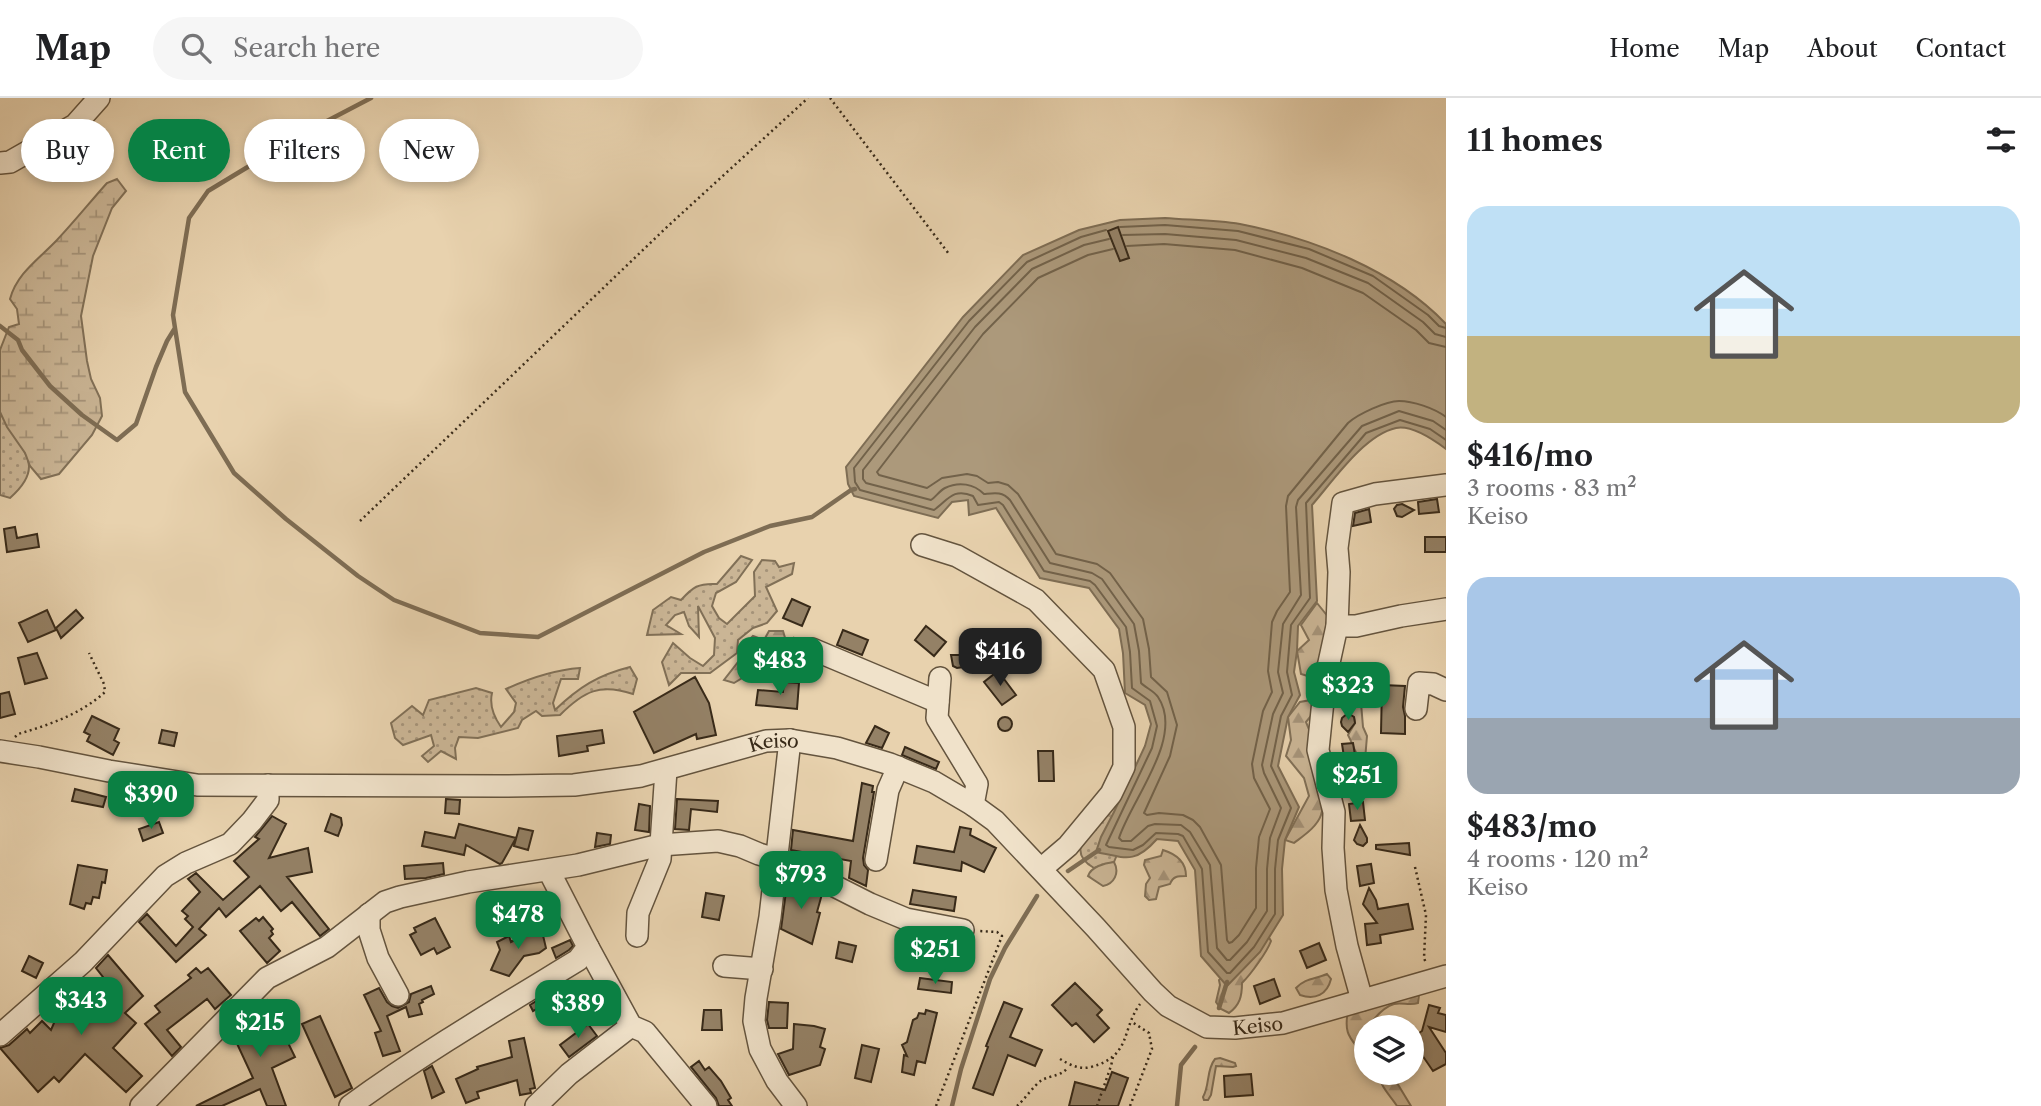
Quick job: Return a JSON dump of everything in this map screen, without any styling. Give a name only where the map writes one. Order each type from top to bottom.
[{"type":"street","points":[[0,163],[10,162],[75,125],[99,98]]},
{"type":"street","points":[[1362,1000],[1347,946],[1336,890],[1334,812],[1318,750],[1325,681],[1337,626],[1337,548],[1343,503],[1375,494],[1446,485]]},
{"type":"street","points":[[922,545],[957,556],[1036,600],[1104,670],[1124,727],[1124,767],[1111,794],[1068,846],[1041,869]]},
{"type":"street","points":[[1337,626],[1356,626],[1446,609]]},
{"type":"street","points":[[812,649],[937,702]]},
{"type":"street","points":[[940,678],[937,718],[976,784],[974,805]]},
{"type":"street","points":[[1416,709],[1419,683],[1433,684],[1446,690]]},
{"type":"street","points":[[790,740],[754,1021],[760,1049],[777,1081],[796,1106]]},
{"type":"street","name":"Keiso","points":[[7,752],[197,785],[574,785],[641,776],[766,741],[790,740],[837,748],[898,767],[934,782],[974,805],[995,821],[1041,869],[1153,992],[1168,1006],[1207,1027],[1236,1028],[1283,1023],[1439,978]]},
{"type":"street","points":[[876,860],[888,790],[898,767]]},
{"type":"street","points":[[637,936],[638,913],[660,859],[666,770]]},
{"type":"street","points":[[0,1035],[83,962],[165,876],[186,863],[230,844],[268,800],[268,785]]},
{"type":"street","points":[[141,1106],[267,978],[327,947],[385,902],[468,882],[549,871],[660,845],[718,841],[789,863],[832,886],[906,919],[963,930]]},
{"type":"street","points":[[549,871],[631,1026],[645,1032],[706,1106]]},
{"type":"street","points":[[369,914],[369,930],[378,958],[398,995]]},
{"type":"street","points":[[350,1106],[469,1025],[578,960],[588,947]]},
{"type":"street","points":[[724,966],[762,970]]},
{"type":"street","points":[[536,1106],[569,1074],[631,1026]]},
{"type":"path","points":[[360,521],[668,226],[808,98]]},
{"type":"path","points":[[830,98],[949,254]]},
{"type":"path","points":[[7,752],[18,734],[70,715],[92,704],[105,692],[104,684],[89,653]]},
{"type":"path","points":[[1415,867],[1426,915],[1424,958],[1439,978]]},
{"type":"path","points":[[936,1106],[1002,936],[997,932],[963,930]]},
{"type":"path","points":[[1060,1059],[1069,1065],[1085,1069],[1102,1064],[1113,1057],[1122,1046],[1138,1006],[1153,992]]},
{"type":"path","points":[[1130,1106],[1152,1049],[1149,1033],[1132,1022]]},
{"type":"path","points":[[1097,1106],[1113,1057]]},
{"type":"path","points":[[1017,1106],[1039,1082],[1065,1072],[1069,1065]]},
{"type":"green space","points":[[117,179],[126,191],[112,208],[93,256],[81,316],[87,361],[91,379],[100,398],[102,416],[92,435],[59,474],[41,479],[30,466],[0,412],[0,350],[9,327],[19,324],[17,309],[10,299],[18,281],[29,267],[107,183]]},
{"type":"green space","points":[[0,412],[26,455],[29,465],[28,475],[22,486],[10,498],[0,495]]},
{"type":"green space","points":[[741,556],[752,560],[736,582],[716,593],[712,606],[719,618],[727,624],[755,596],[754,572],[762,560],[775,561],[779,567],[794,563],[792,574],[766,587],[777,611],[767,623],[753,628],[738,640],[737,653],[710,673],[681,673],[669,685],[662,662],[673,643],[703,666],[714,655],[715,638],[698,606],[699,637],[689,626],[684,612],[675,615],[666,625],[681,634],[647,635],[653,610],[671,597],[681,600],[696,587],[717,584]]},
{"type":"green space","points":[[1317,603],[1329,618],[1321,658],[1311,677],[1301,674],[1297,651],[1309,640],[1301,625]]},
{"type":"green space","points":[[769,631],[783,631],[789,651],[794,638],[805,648],[796,660],[787,657],[777,665],[749,674],[734,683],[724,680],[745,653],[748,641],[753,636],[764,640]]},
{"type":"green space","points":[[630,667],[637,679],[633,694],[611,689],[593,691],[577,700],[560,715],[542,716],[536,711],[522,720],[518,728],[478,738],[459,737],[455,748],[456,759],[441,751],[428,762],[422,756],[434,746],[431,735],[403,745],[395,738],[391,723],[412,706],[423,715],[429,700],[476,688],[492,693],[493,711],[501,727],[514,712],[516,703],[506,689],[542,675],[580,668],[578,679],[561,679],[553,703],[555,710],[590,683]]},
{"type":"green space","points":[[1347,679],[1359,679],[1363,727],[1367,736],[1365,760],[1361,760],[1348,735],[1355,723],[1354,717],[1347,712]]},
{"type":"green space","points":[[1311,700],[1315,711],[1306,722],[1320,768],[1323,806],[1316,823],[1294,843],[1285,840],[1309,796],[1304,778],[1286,756],[1291,740],[1288,717],[1300,702]]},
{"type":"green space","points":[[1112,807],[1117,807],[1114,813],[1118,852],[1114,862],[1094,868],[1085,861],[1081,845],[1091,829]]},
{"type":"green space","points":[[1163,850],[1179,859],[1186,876],[1176,877],[1170,884],[1159,887],[1156,899],[1149,900],[1145,896],[1146,884],[1150,878],[1144,865],[1145,860],[1161,856]]},
{"type":"green space","points":[[1114,862],[1116,874],[1107,885],[1103,886],[1088,876],[1098,866]]},
{"type":"green space","points":[[1267,934],[1271,941],[1242,983],[1238,1003],[1229,1013],[1221,1009],[1216,1002],[1219,980]]},
{"type":"green space","points":[[1327,974],[1331,979],[1327,989],[1320,995],[1300,995],[1296,988],[1299,985]]},
{"type":"green space","points":[[1419,995],[1418,1003],[1394,1004],[1377,1015],[1354,1015],[1354,1042],[1348,1032],[1348,1011]]},
{"type":"green space","points":[[1215,1059],[1235,1063],[1236,1066],[1216,1066],[1211,1095],[1208,1100],[1204,1100],[1210,1068]]},
{"type":"green space","points":[[1398,1085],[1411,1106],[1397,1106],[1383,1086]]},
{"type":"water","points":[[1165,218],[1240,224],[1323,248],[1377,272],[1425,305],[1446,324],[1446,449],[1408,429],[1396,428],[1384,432],[1350,460],[1312,505],[1317,601],[1298,626],[1294,672],[1300,695],[1288,717],[1278,766],[1299,807],[1285,840],[1282,869],[1283,915],[1260,952],[1227,986],[1201,956],[1195,870],[1178,841],[1157,839],[1136,856],[1130,857],[1096,852],[1145,746],[1151,724],[1145,705],[1125,693],[1119,629],[1089,588],[1040,578],[996,508],[969,515],[968,500],[952,502],[938,518],[854,496],[848,484],[846,467],[963,317],[1023,255],[1079,230],[1120,220]]},
{"type":"building","points":[[1118,227],[1129,258],[1120,261],[1108,231]]},
{"type":"building","points":[[1437,499],[1439,512],[1419,514],[1418,502]]},
{"type":"building","points":[[1402,504],[1414,510],[1402,517],[1397,516],[1394,509]]},
{"type":"building","points":[[1369,509],[1371,522],[1353,526],[1355,513]]},
{"type":"building","points":[[15,527],[17,538],[37,534],[39,547],[7,552],[4,529]]},
{"type":"building","points":[[1425,537],[1446,537],[1446,552],[1425,552]]},
{"type":"building","points":[[792,599],[810,607],[802,626],[783,618]]},
{"type":"building","points":[[47,610],[56,630],[28,642],[19,623]]},
{"type":"building","points":[[76,610],[83,618],[61,638],[56,628]]},
{"type":"building","points":[[926,626],[946,642],[934,656],[915,640]]},
{"type":"building","points":[[843,630],[868,640],[862,655],[837,645]]},
{"type":"building","points":[[37,653],[47,678],[25,684],[18,658]]},
{"type":"building","points":[[951,655],[964,657],[963,667],[953,666]]},
{"type":"building","points":[[998,671],[1016,695],[1002,705],[984,682]]},
{"type":"building","points":[[695,677],[709,703],[716,735],[697,739],[696,734],[654,753],[634,712]]},
{"type":"building","points":[[784,682],[799,683],[797,709],[756,705],[758,690],[783,692]]},
{"type":"building","points":[[1382,685],[1405,686],[1405,734],[1381,733]]},
{"type":"building","points":[[9,692],[15,714],[0,718],[0,694]]},
{"type":"building","points":[[1348,713],[1354,717],[1355,723],[1348,732],[1341,722]]},
{"type":"building","points":[[92,716],[119,729],[114,740],[119,743],[113,755],[87,741],[90,735],[84,732]]},
{"type":"building","points":[[1005,717],[1010,719],[1010,729],[1005,731],[1000,729],[998,724],[1000,719]]},
{"type":"building","points":[[875,726],[889,733],[882,748],[866,743]]},
{"type":"building","points":[[162,730],[177,733],[174,746],[159,743]]},
{"type":"building","points":[[602,730],[604,743],[587,746],[588,751],[559,756],[557,736]]},
{"type":"building","points":[[1353,743],[1361,776],[1358,781],[1353,782],[1347,777],[1342,744]]},
{"type":"building","points":[[905,747],[939,762],[936,769],[902,755]]},
{"type":"building","points":[[1038,751],[1053,751],[1054,781],[1039,781]]},
{"type":"building","points":[[862,783],[873,786],[874,792],[863,858],[868,870],[866,886],[849,878],[851,861],[791,850],[793,830],[853,841]]},
{"type":"building","points":[[75,789],[106,797],[103,807],[72,801]]},
{"type":"building","points":[[446,799],[460,800],[459,814],[445,813]]},
{"type":"building","points":[[677,799],[718,801],[717,812],[691,809],[689,830],[675,829]]},
{"type":"building","points":[[1363,802],[1365,820],[1351,821],[1349,804]]},
{"type":"building","points":[[639,804],[650,806],[649,832],[635,830]]},
{"type":"building","points":[[331,814],[341,818],[342,825],[338,836],[325,831]]},
{"type":"building","points":[[272,816],[286,824],[269,858],[308,848],[312,872],[287,877],[329,929],[320,936],[292,902],[281,911],[260,886],[226,917],[219,908],[199,929],[206,935],[176,962],[139,922],[147,914],[176,946],[193,927],[185,919],[188,916],[182,911],[200,892],[188,879],[196,873],[223,900],[249,877],[234,861],[259,839],[255,837]]},
{"type":"building","points":[[159,822],[163,833],[143,841],[139,829]]},
{"type":"building","points":[[459,824],[516,838],[500,864],[466,845],[464,855],[422,846],[425,832],[455,838]]},
{"type":"building","points":[[1360,825],[1367,838],[1363,846],[1354,840]]},
{"type":"building","points":[[960,827],[971,829],[970,835],[996,848],[984,872],[962,862],[961,871],[914,863],[917,846],[954,852]]},
{"type":"building","points":[[519,828],[533,831],[528,850],[514,846]]},
{"type":"building","points":[[597,833],[611,835],[610,844],[595,847]]},
{"type":"building","points":[[1409,843],[1410,855],[1376,849],[1376,845]]},
{"type":"building","points":[[443,863],[444,874],[405,879],[404,866]]},
{"type":"building","points":[[1371,864],[1374,883],[1360,886],[1357,866]]},
{"type":"building","points":[[78,865],[107,870],[99,898],[93,897],[91,904],[86,903],[84,909],[70,904]]},
{"type":"building","points":[[793,880],[822,894],[812,944],[781,929],[787,884],[792,885]]},
{"type":"building","points":[[1369,888],[1378,909],[1408,904],[1413,929],[1380,935],[1381,943],[1367,945],[1365,924],[1377,923],[1363,904]]},
{"type":"building","points":[[913,890],[956,897],[954,911],[910,904]]},
{"type":"building","points":[[706,893],[724,896],[719,920],[702,917]]},
{"type":"building","points":[[263,917],[273,929],[269,938],[280,951],[267,963],[240,931],[256,918],[259,921]]},
{"type":"building","points":[[435,918],[450,947],[437,954],[434,948],[421,955],[410,935],[416,932],[414,928]]},
{"type":"building","points":[[541,927],[546,948],[539,953],[524,956],[509,976],[491,970],[500,950],[497,942],[509,936],[511,942]]},
{"type":"building","points":[[570,940],[573,946],[556,958],[552,948]]},
{"type":"building","points":[[839,942],[856,946],[852,962],[836,958]]},
{"type":"building","points":[[1319,943],[1326,960],[1307,968],[1300,951]]},
{"type":"building","points":[[108,955],[143,996],[125,1013],[136,1023],[113,1048],[142,1076],[126,1092],[85,1054],[59,1082],[54,1077],[38,1092],[0,1048],[9,1045],[27,1029],[30,1033],[42,1021],[51,1030],[60,1009],[87,1020],[110,986],[96,968]]},
{"type":"building","points":[[29,956],[43,963],[36,978],[22,971]]},
{"type":"building","points":[[196,968],[201,973],[208,968],[231,995],[215,1009],[207,999],[167,1030],[181,1047],[172,1056],[145,1024],[160,1012],[155,1006],[191,978],[188,975]]},
{"type":"building","points":[[920,978],[952,982],[951,993],[918,989]]},
{"type":"building","points":[[1274,979],[1280,996],[1260,1004],[1254,986]]},
{"type":"building","points":[[1075,983],[1102,1010],[1097,1015],[1109,1028],[1094,1042],[1076,1023],[1072,1026],[1052,1005]]},
{"type":"building","points":[[563,984],[567,991],[533,1011],[530,1005]]},
{"type":"building","points":[[431,986],[434,994],[419,1004],[422,1014],[409,1017],[406,1007],[387,1016],[400,1051],[383,1056],[375,1033],[381,1031],[364,995],[379,988],[387,1002],[398,1008],[409,1002],[411,994]]},
{"type":"building","points":[[267,1000],[295,1057],[272,1068],[286,1106],[267,1106],[260,1089],[222,1106],[196,1106],[253,1078],[233,1035],[259,1023],[253,1011]]},
{"type":"building","points":[[769,1002],[788,1003],[787,1028],[769,1028]]},
{"type":"building","points":[[1004,1002],[1022,1009],[1010,1037],[1042,1050],[1035,1066],[1008,1055],[993,1095],[973,1088]]},
{"type":"building","points":[[1429,1005],[1440,1008],[1438,1013],[1446,1015],[1446,1032],[1429,1027],[1446,1053],[1446,1064],[1433,1071],[1424,1058],[1424,1024]]},
{"type":"building","points":[[704,1010],[721,1010],[722,1030],[702,1030]]},
{"type":"building","points":[[926,1010],[937,1013],[925,1063],[917,1061],[914,1075],[902,1072],[904,1055],[907,1056],[902,1045],[907,1042],[913,1020],[919,1013],[925,1014]]},
{"type":"building","points":[[320,1016],[352,1088],[335,1097],[302,1024]]},
{"type":"building","points":[[588,1024],[597,1036],[569,1057],[560,1045]]},
{"type":"building","points":[[794,1024],[825,1029],[820,1047],[825,1049],[820,1065],[789,1075],[778,1054],[793,1049]]},
{"type":"building","points":[[524,1038],[535,1088],[530,1089],[531,1093],[520,1095],[517,1080],[477,1092],[479,1098],[466,1103],[456,1079],[478,1069],[477,1067],[512,1057],[509,1041]]},
{"type":"building","points":[[862,1045],[879,1049],[871,1082],[855,1078]]},
{"type":"building","points":[[699,1061],[705,1070],[709,1067],[721,1081],[731,1098],[728,1100],[732,1106],[719,1106],[716,1098],[691,1067]]},
{"type":"building","points":[[432,1066],[444,1092],[432,1098],[424,1071]]},
{"type":"building","points":[[1112,1072],[1128,1078],[1118,1106],[1069,1106],[1075,1082],[1105,1090]]},
{"type":"building","points":[[1251,1074],[1253,1095],[1225,1097],[1224,1076]]},
{"type":"waterway","points":[[0,326],[18,340],[22,350],[50,386],[82,415],[117,440],[136,424],[156,367],[175,328],[173,315],[189,218],[208,191],[304,133],[371,98]]},
{"type":"waterway","points":[[175,328],[185,392],[234,473],[286,519],[358,576],[394,600],[480,633],[538,637],[704,552],[770,526],[812,517],[855,489]]},
{"type":"waterway","points":[[1068,871],[1099,850]]},
{"type":"waterway","points":[[952,1106],[990,979],[1005,948],[1037,896]]},
{"type":"waterway","points":[[1219,1008],[1227,982]]},
{"type":"waterway","points":[[1177,1106],[1181,1065],[1195,1047]]}]
